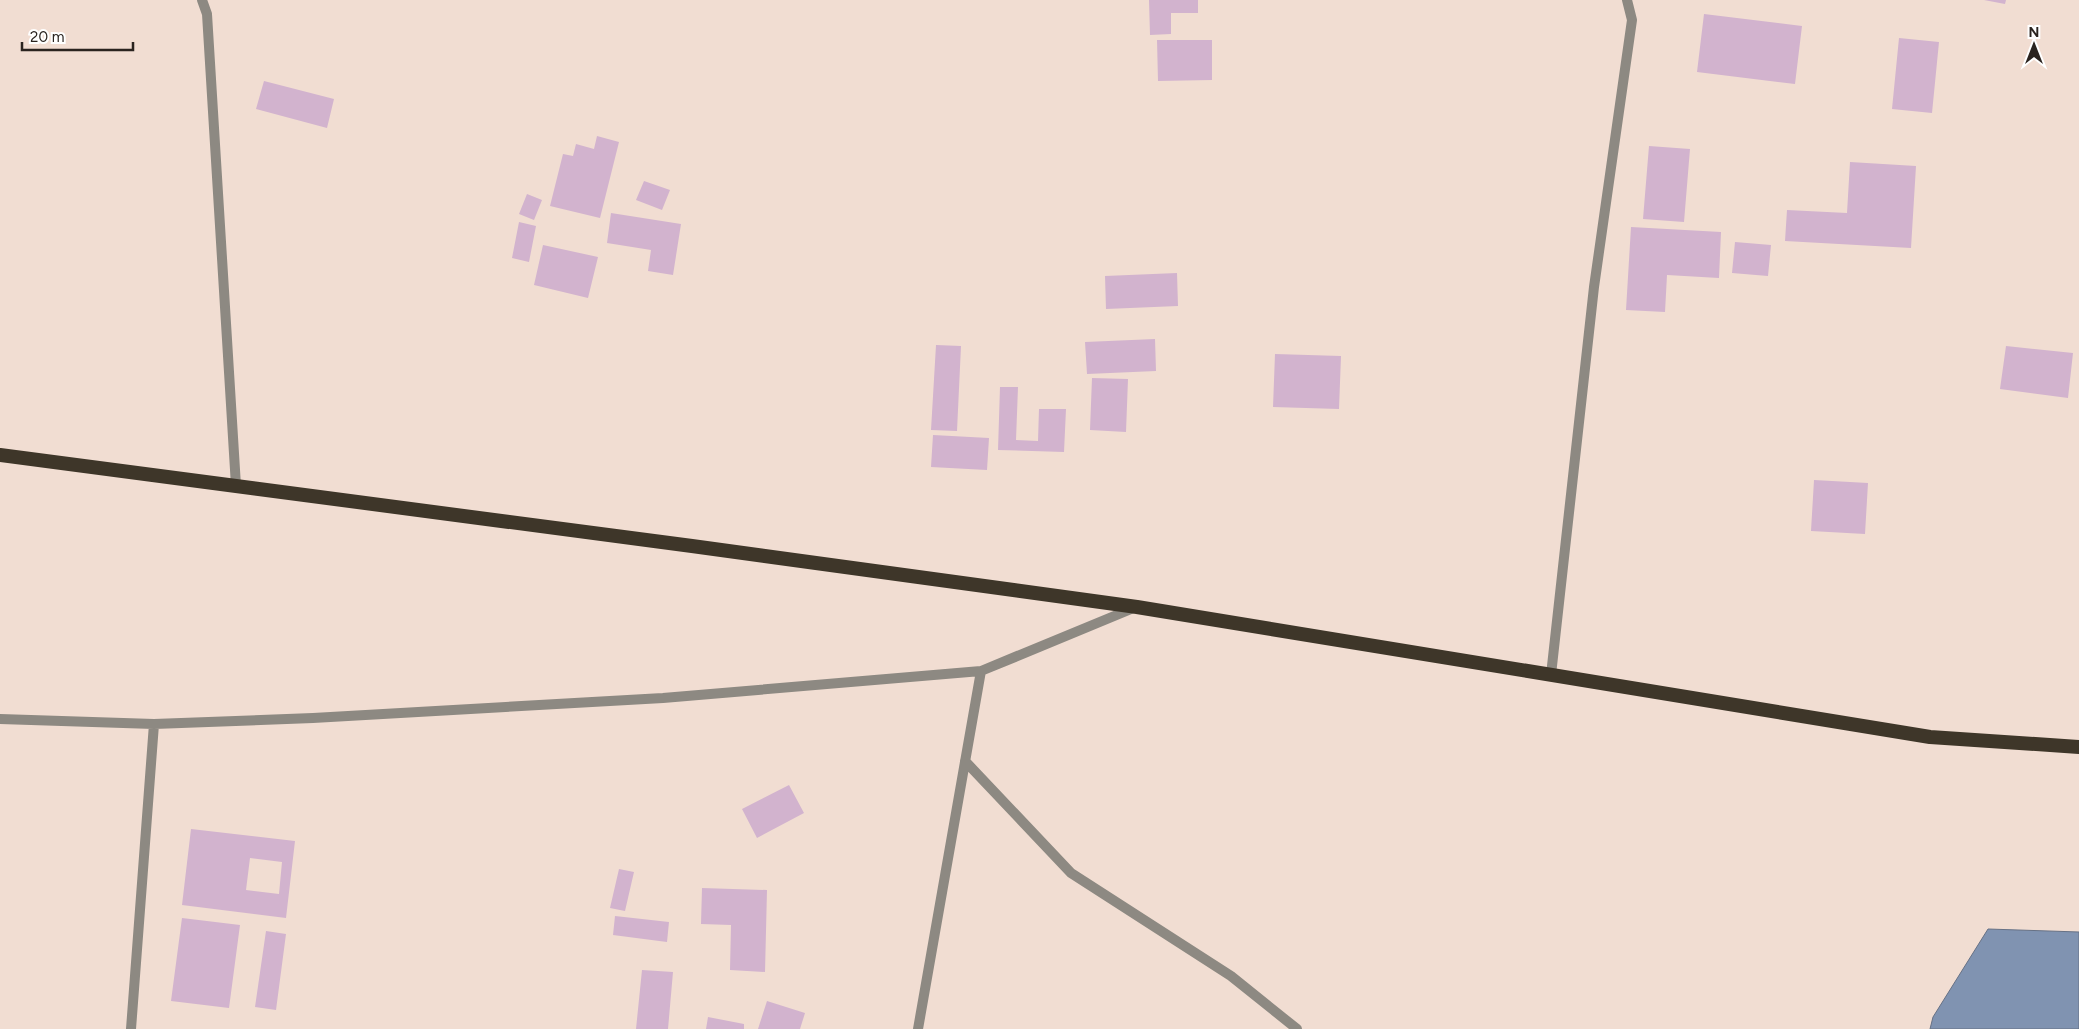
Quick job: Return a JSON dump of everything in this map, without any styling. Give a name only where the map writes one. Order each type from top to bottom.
[{"type":"highway","points":[[0,456],[1137,607],[1930,737],[2079,747]]},
{"type":"street","points":[[202,0],[207,14],[236,486]]},
{"type":"street","points":[[1551,675],[1594,287],[1632,20],[1627,0]]},
{"type":"street","points":[[0,719],[154,724],[313,718],[654,698],[981,672],[1137,607]]},
{"type":"street","points":[[918,1029],[981,672]]},
{"type":"street","points":[[131,1029],[154,724]]},
{"type":"street","points":[[965,761],[1071,873],[1231,976],[1297,1029]]},
{"type":"water","points":[[1988,929],[2079,932],[2079,1029],[1930,1029],[1933,1017]]},
{"type":"building","points":[[1149,0],[1198,0],[1198,13],[1171,13],[1171,34],[1150,35]]},
{"type":"building","points":[[1984,0],[2006,0],[2005,4]]},
{"type":"building","points":[[1704,14],[1802,26],[1795,84],[1697,72]]},
{"type":"building","points":[[1899,38],[1939,42],[1932,113],[1892,109]]},
{"type":"building","points":[[1157,40],[1212,40],[1212,80],[1158,81]]},
{"type":"building","points":[[264,81],[334,99],[327,128],[256,109]]},
{"type":"building","points":[[597,136],[619,142],[600,218],[550,206],[563,154],[573,156],[576,144],[594,149]]},
{"type":"building","points":[[1649,146],[1690,149],[1684,222],[1643,219]]},
{"type":"building","points":[[1850,162],[1916,166],[1911,248],[1785,241],[1787,210],[1847,213]]},
{"type":"building","points":[[644,181],[670,190],[662,210],[636,200]]},
{"type":"building","points":[[527,194],[542,200],[534,220],[519,214]]},
{"type":"building","points":[[611,213],[681,224],[673,275],[648,271],[651,250],[607,243]]},
{"type":"building","points":[[519,222],[536,226],[529,262],[512,258]]},
{"type":"building","points":[[1631,227],[1721,232],[1719,278],[1667,275],[1665,312],[1626,310]]},
{"type":"building","points":[[1735,242],[1771,245],[1768,276],[1732,273]]},
{"type":"building","points":[[543,245],[598,257],[588,298],[534,285]]},
{"type":"building","points":[[1177,273],[1178,306],[1106,309],[1105,276]]},
{"type":"building","points":[[1155,339],[1156,371],[1087,374],[1085,342]]},
{"type":"building","points":[[936,345],[961,346],[957,431],[931,430]]},
{"type":"building","points":[[2006,346],[2073,353],[2068,398],[2000,389]]},
{"type":"building","points":[[1275,354],[1341,356],[1339,409],[1273,407]]},
{"type":"building","points":[[1092,378],[1128,379],[1126,432],[1090,430]]},
{"type":"building","points":[[1000,387],[1018,387],[1016,440],[1038,441],[1039,409],[1066,409],[1064,452],[998,450]]},
{"type":"building","points":[[933,435],[989,438],[987,470],[931,467]]},
{"type":"building","points":[[1814,480],[1868,483],[1865,534],[1811,531]]},
{"type":"building","points":[[789,785],[804,813],[757,838],[742,809]]},
{"type":"building","points":[[191,829],[295,841],[286,918],[182,905]],"holes":[[[250,858],[282,862],[279,894],[246,890]]]},
{"type":"building","points":[[619,869],[634,872],[625,911],[610,908]]},
{"type":"building","points":[[702,888],[767,890],[765,972],[730,970],[731,925],[701,924]]},
{"type":"building","points":[[615,916],[669,922],[667,942],[613,935]]},
{"type":"building","points":[[182,918],[240,925],[229,1008],[171,1001]]},
{"type":"building","points":[[266,931],[286,934],[276,1010],[255,1007]]},
{"type":"building","points":[[642,970],[673,972],[668,1029],[636,1029]]},
{"type":"building","points":[[767,1001],[805,1013],[800,1029],[758,1029]]},
{"type":"building","points":[[708,1017],[744,1024],[744,1029],[706,1029]]}]
